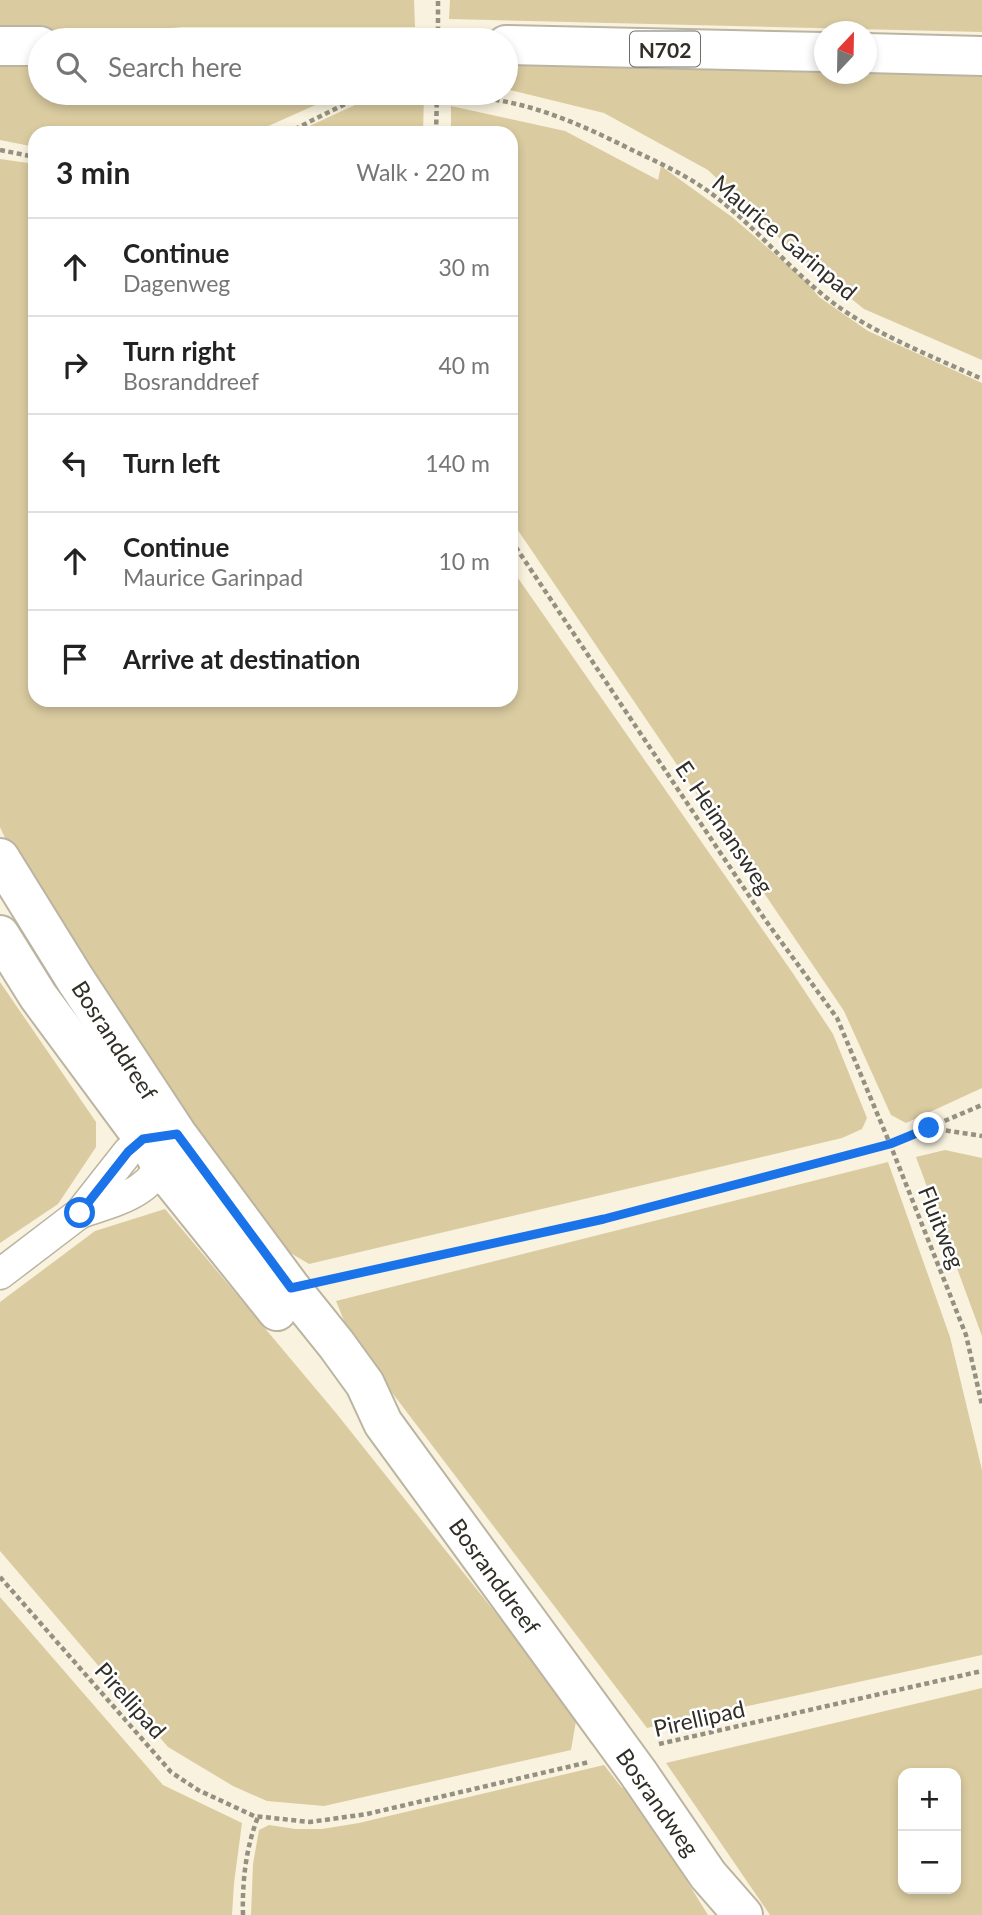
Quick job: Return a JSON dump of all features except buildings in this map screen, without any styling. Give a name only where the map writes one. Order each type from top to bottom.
[{"type":"main road","name":"N702","points":[[518,45],[814,52]]},
{"type":"main road","points":[[0,46],[28,46]]},
{"type":"main road","points":[[877,53],[982,56]]},
{"type":"main road","name":"Bosranddreef","points":[[0,858],[75,979],[161,1147],[291,1288],[336,1344],[365,1384],[383,1423],[599,1746]]},
{"type":"main road","name":"Bosranddreef","points":[[0,935],[38,996],[161,1147],[337,1385],[383,1423]]},
{"type":"main road","name":"Bosrandweg","points":[[599,1746],[648,1759],[708,1875]]},
{"type":"main road","points":[[708,1875],[727,1915]]},
{"type":"main road","points":[[708,1875],[743,1915]]},
{"type":"street","points":[[0,1274],[80,1213],[128,1152],[161,1147]]},
{"type":"path","points":[[438,0],[438,28]]},
{"type":"path","points":[[301,126],[343,105]]},
{"type":"path","points":[[436,126],[437,105]]},
{"type":"path","name":"Maurice Garinpad","points":[[518,105],[587,128],[652,159],[705,189],[770,244],[823,296],[850,315],[982,379]]},
{"type":"path","points":[[0,150],[28,156]]},
{"type":"path","name":"E. Heimansweg","points":[[518,550],[759,909],[837,1018],[890,1144]]},
{"type":"path","points":[[291,1288],[604,1219],[890,1144],[982,1105]]},
{"type":"path","points":[[929,1128],[982,1136]]},
{"type":"path","name":"Fluitweg","points":[[890,1144],[965,1335],[982,1405]]},
{"type":"path","name":"Pirellipad","points":[[0,1577],[171,1772],[198,1790],[258,1817],[310,1822],[367,1814],[599,1746]]},
{"type":"path","name":"Pirellipad","points":[[648,1759],[982,1671]]},
{"type":"path","points":[[243,1915],[242,1891],[247,1857],[258,1817]]},
{"type":"shaded area","points":[[0,0],[414,0],[415,27],[28,28],[28,35],[0,35]]},
{"type":"shaded area","points":[[450,0],[982,0],[982,32],[877,29],[877,21],[814,21],[814,28],[449,19]]},
{"type":"shaded area","points":[[0,59],[28,59],[28,105],[315,105],[269,126],[28,126],[28,146],[0,140]]},
{"type":"shaded area","points":[[518,63],[814,68],[814,84],[877,84],[877,69],[982,72],[982,360],[864,309],[797,255],[708,170],[604,113],[518,92]]},
{"type":"shaded area","points":[[355,105],[424,105],[423,126],[309,126]]},
{"type":"shaded area","points":[[451,106],[565,131],[658,180],[661,166],[732,217],[805,280],[819,297],[868,331],[982,383],[982,1088],[906,1123],[891,1115],[844,1011],[518,530],[518,126],[451,126]]},
{"type":"shaded area","points":[[0,159],[28,163],[28,707],[518,707],[518,578],[833,1034],[867,1118],[862,1129],[842,1138],[309,1264],[277,1245],[205,1145],[17,864],[0,827]]},
{"type":"shaded area","points":[[0,982],[96,1122],[96,1147],[58,1204],[0,1243]]},
{"type":"shaded area","points":[[945,1150],[982,1158],[982,1336],[916,1157]]},
{"type":"shaded area","points":[[888,1162],[950,1337],[982,1470],[982,1655],[647,1728],[352,1340],[336,1301]]},
{"type":"shaded area","points":[[165,1209],[336,1413],[577,1715],[571,1750],[324,1806],[267,1801],[233,1786],[168,1747],[0,1551],[0,1302],[95,1231]]},
{"type":"shaded area","points":[[0,1597],[163,1785],[242,1823],[232,1915],[0,1915]]},
{"type":"shaded area","points":[[982,1688],[982,1915],[770,1915],[666,1763]]},
{"type":"shaded area","points":[[604,1765],[622,1788],[626,1783],[708,1915],[251,1915],[253,1864],[259,1830],[269,1825],[322,1829],[359,1823]]},
{"type":"route","points":[[80,1213],[128,1152],[143,1139],[177,1134],[291,1288],[604,1219],[890,1144],[929,1128]]}]
